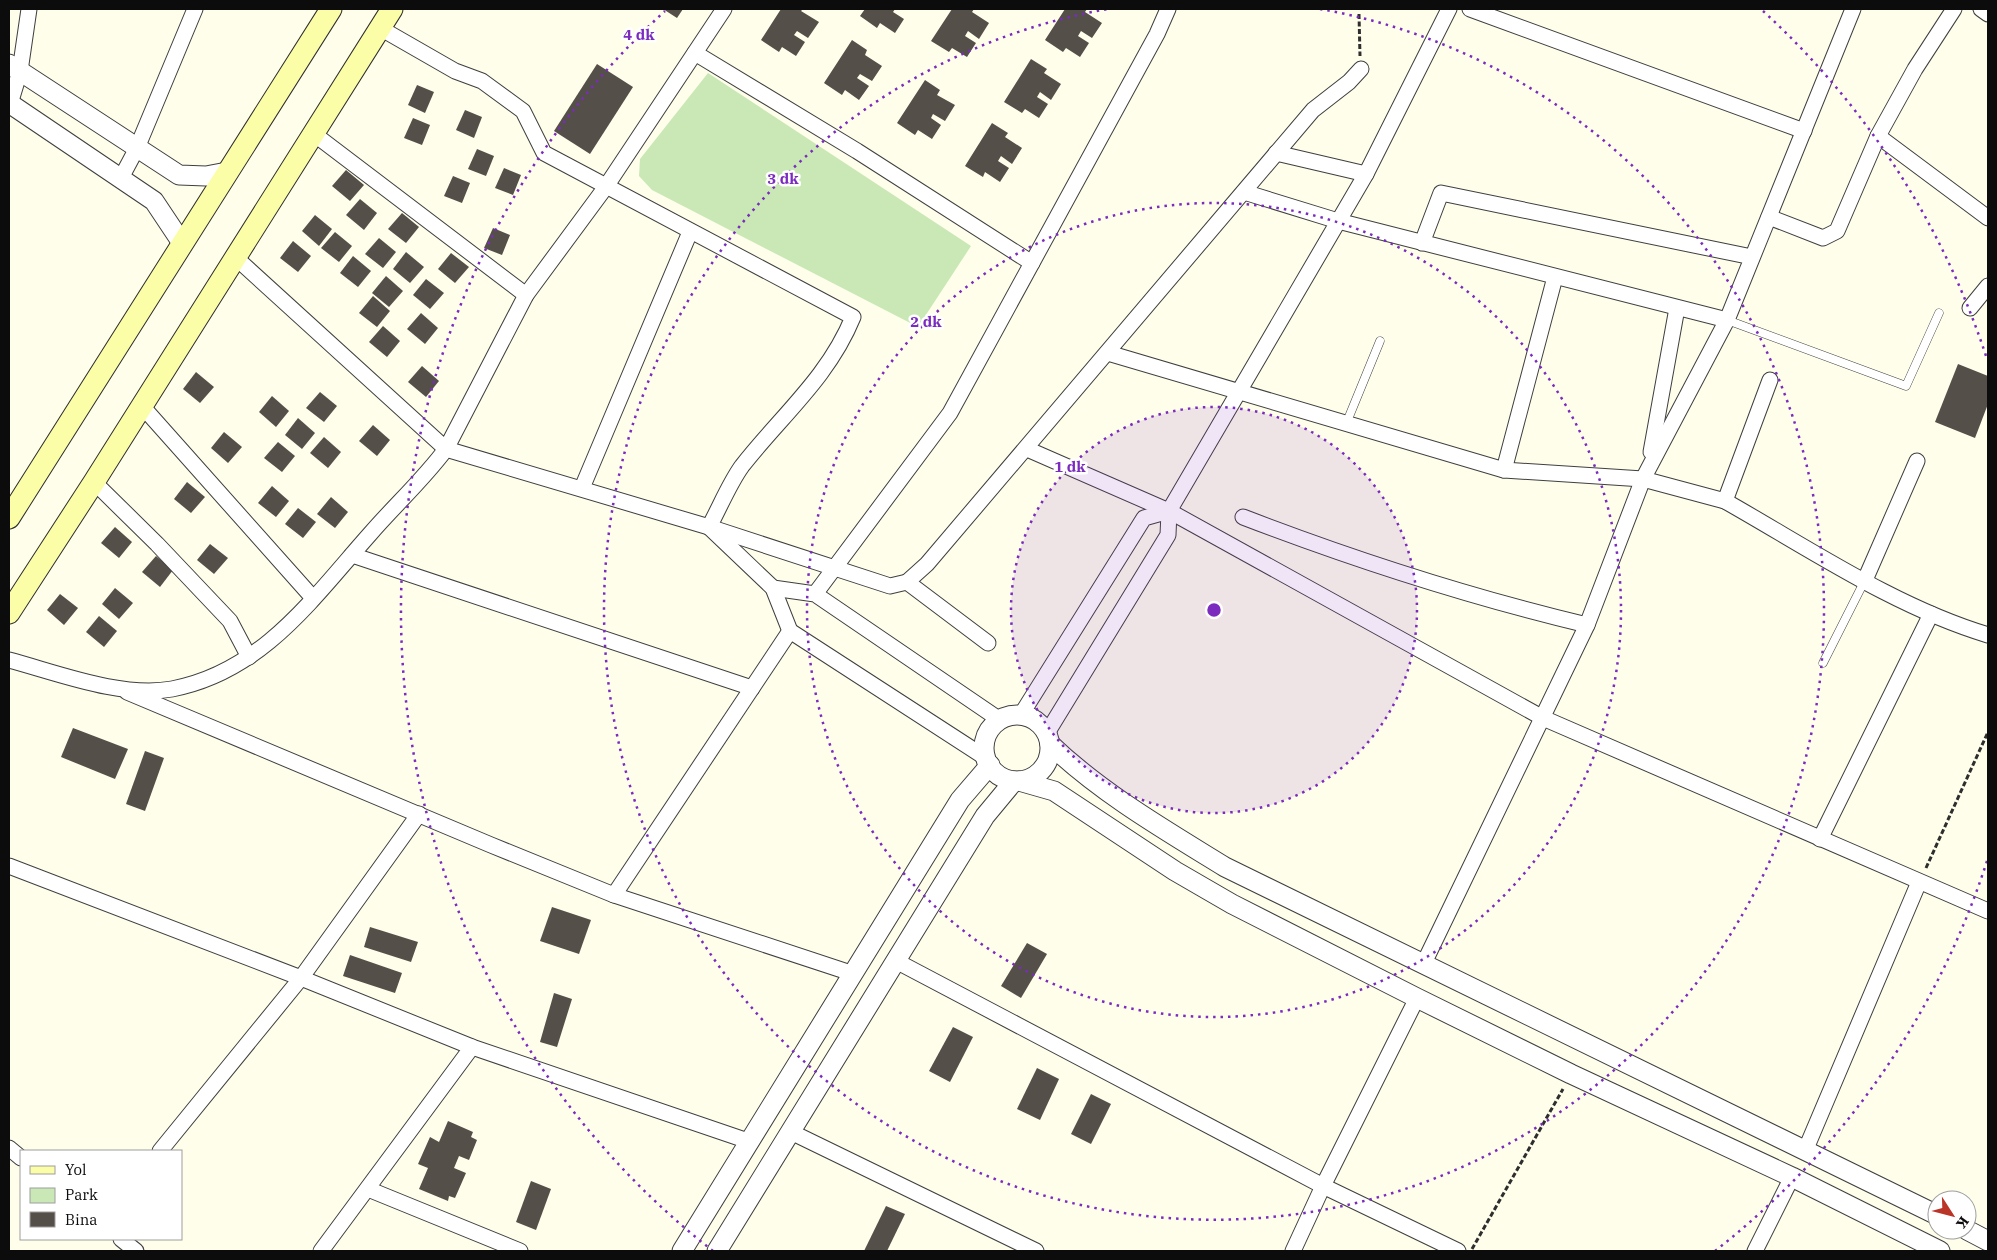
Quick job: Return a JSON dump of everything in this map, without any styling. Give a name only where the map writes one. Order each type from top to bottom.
[{"type":"main road","points":[[9,518],[331,9]]},
{"type":"main road","points":[[9,613],[94,482],[392,9]]},
{"type":"street","points":[[29,9],[14,68],[10,103],[154,201],[182,243]]},
{"type":"street","points":[[121,178],[137,148],[195,9]]},
{"type":"street","points":[[121,690],[171,689],[213,677],[250,657],[287,628],[397,504],[424,479],[446,450],[526,295],[605,188],[724,9]]},
{"type":"street","points":[[815,594],[950,413],[1157,34],[1168,9]]},
{"type":"street","points":[[717,1251],[985,816],[1016,781],[1029,779],[1039,773],[1046,765],[1050,755],[1049,738],[1168,535],[1169,511],[1366,174],[1449,9]]},
{"type":"street","points":[[1470,9],[1804,130]]},
{"type":"street","points":[[1424,963],[1587,625],[1646,473],[1727,320],[1853,9]]},
{"type":"street","points":[[1768,217],[1823,238],[1837,230],[1878,136],[1915,70],[1954,9]]},
{"type":"street","points":[[1981,9],[1988,14]]},
{"type":"street","points":[[380,28],[455,71],[482,81],[523,111],[544,153],[605,188],[852,317],[844,339],[801,400],[740,468],[709,527]]},
{"type":"street","points":[[695,53],[856,151],[1032,263]]},
{"type":"street","points":[[14,68],[180,175],[206,176],[227,172]]},
{"type":"street","points":[[235,257],[446,450],[582,488],[890,586],[907,582],[927,564],[1027,449],[1313,110],[1349,82],[1361,69]]},
{"type":"street","points":[[314,134],[526,295]]},
{"type":"street","points":[[1878,136],[1988,218]]},
{"type":"street","points":[[1276,153],[1366,174]]},
{"type":"street","points":[[1244,192],[1338,221],[1727,320]]},
{"type":"street","points":[[1422,243],[1441,194],[1752,257]]},
{"type":"street","points":[[582,488],[690,232]]},
{"type":"street","points":[[1504,470],[1555,277]]},
{"type":"street","points":[[1970,308],[1988,286]]},
{"type":"street","points":[[1646,473],[1677,308]]},
{"type":"street","points":[[1108,353],[1504,470],[1646,473],[1725,501],[1864,580],[1950,623],[1988,635]]},
{"type":"street","points":[[1725,501],[1770,380]]},
{"type":"street","points":[[142,406],[313,598]]},
{"type":"street","points":[[1027,449],[1169,511],[1542,718],[1919,882],[1987,908]]},
{"type":"street","points":[[1864,580],[1918,461]]},
{"type":"street","points":[[94,482],[230,621],[250,657]]},
{"type":"street","points":[[1020,715],[1144,518],[1169,511]]},
{"type":"street","points":[[1243,517],[1329,550],[1521,609],[1587,625]]},
{"type":"street","points":[[709,527],[773,588],[790,631],[988,762],[998,776],[1054,791],[1183,876],[1232,904],[1571,1074],[1792,1176],[1940,1251]]},
{"type":"street","points":[[352,556],[752,688]]},
{"type":"street","points":[[907,582],[988,643]]},
{"type":"street","points":[[773,588],[815,594],[1000,720]]},
{"type":"street","points":[[1820,839],[1931,614]]},
{"type":"street","points":[[614,894],[790,631]]},
{"type":"street","points":[[9,660],[121,690],[614,894],[854,974]]},
{"type":"street","points":[[682,1251],[751,1142],[960,800],[988,762],[986,737],[1000,720],[1020,715],[1031,718],[1040,724],[1068,761],[1154,822],[1225,867],[1927,1211]]},
{"type":"street","points":[[161,1150],[301,978],[419,814]]},
{"type":"street","points":[[9,866],[301,978],[472,1047],[751,1142]]},
{"type":"street","points":[[1805,1151],[1919,882]]},
{"type":"street","points":[[896,961],[1323,1186],[1458,1251]]},
{"type":"street","points":[[1293,1251],[1323,1186],[1417,998]]},
{"type":"street","points":[[321,1251],[472,1047]]},
{"type":"street","points":[[791,1132],[1036,1251]]},
{"type":"street","points":[[9,1148],[20,1157]]},
{"type":"street","points":[[1755,1251],[1792,1176]]},
{"type":"street","points":[[368,1189],[520,1251]]},
{"type":"street","points":[[122,1240],[136,1251]]},
{"type":"lane","points":[[1727,320],[1906,386],[1939,314]]},
{"type":"lane","points":[[1346,424],[1380,341]]},
{"type":"lane","points":[[1824,663],[1864,580]]},
{"type":"path","points":[[1358,14],[1361,69]]},
{"type":"path","points":[[1919,882],[1988,732]]},
{"type":"path","points":[[1471,1251],[1571,1074]]},
{"type":"green space","points":[[708,73],[971,246],[918,327],[652,190],[639,176],[640,159]]},
{"type":"building","points":[[663,9],[683,9],[677,18]]},
{"type":"building","points":[[781,9],[803,9],[801,11],[819,22],[808,38],[797,31],[794,35],[805,42],[796,56],[782,47],[779,52],[761,40]]},
{"type":"building","points":[[865,9],[895,9],[893,12],[904,19],[895,33],[880,23],[877,28],[860,16]]},
{"type":"building","points":[[952,9],[974,9],[972,12],[989,23],[979,39],[968,31],[965,36],[976,43],[967,57],[952,48],[949,52],[931,41]]},
{"type":"building","points":[[1065,9],[1087,9],[1085,12],[1102,23],[1092,38],[1081,31],[1078,36],[1089,43],[1080,57],[1066,48],[1063,52],[1045,40]]},
{"type":"building","points":[[852,40],[867,50],[865,55],[882,66],[872,81],[860,74],[857,78],[869,86],[859,100],[845,90],[842,95],[824,83]]},
{"type":"building","points":[[1031,59],[1047,69],[1044,73],[1061,84],[1051,100],[1040,92],[1037,97],[1048,104],[1039,118],[1025,109],[1022,113],[1004,102]]},
{"type":"building","points":[[597,64],[633,87],[590,154],[554,131]]},
{"type":"building","points":[[925,80],[940,90],[937,95],[955,105],[945,121],[933,114],[931,118],[941,125],[932,139],[918,130],[915,135],[897,123]]},
{"type":"building","points":[[417,85],[434,92],[425,113],[408,105]]},
{"type":"building","points":[[465,110],[482,117],[474,138],[456,130]]},
{"type":"building","points":[[413,118],[430,125],[422,145],[404,138]]},
{"type":"building","points":[[992,123],[1008,133],[1005,137],[1022,148],[1012,164],[1001,156],[998,161],[1009,168],[1000,182],[985,172],[983,177],[965,166]]},
{"type":"building","points":[[477,149],[494,156],[486,176],[468,169]]},
{"type":"building","points":[[504,168],[521,175],[513,195],[495,188]]},
{"type":"building","points":[[346,170],[364,185],[350,201],[332,186]]},
{"type":"building","points":[[453,176],[470,183],[462,203],[444,196]]},
{"type":"building","points":[[360,199],[377,213],[364,230],[346,215]]},
{"type":"building","points":[[402,213],[419,227],[406,243],[388,229]]},
{"type":"building","points":[[315,215],[332,229],[319,246],[302,231]]},
{"type":"building","points":[[493,228],[510,235],[502,255],[484,248]]},
{"type":"building","points":[[335,232],[352,246],[339,262],[321,248]]},
{"type":"building","points":[[379,238],[396,252],[383,268],[365,254]]},
{"type":"building","points":[[293,241],[311,256],[298,272],[280,258]]},
{"type":"building","points":[[406,252],[424,267],[410,283],[393,269]]},
{"type":"building","points":[[451,253],[469,267],[455,283],[438,269]]},
{"type":"building","points":[[353,256],[371,271],[358,287],[340,273]]},
{"type":"building","points":[[386,276],[403,291],[389,307],[372,293]]},
{"type":"building","points":[[426,279],[444,293],[430,309],[413,295]]},
{"type":"building","points":[[373,296],[390,311],[377,327],[359,313]]},
{"type":"building","points":[[421,313],[438,328],[425,344],[407,329]]},
{"type":"building","points":[[383,326],[400,341],[387,357],[369,342]]},
{"type":"building","points":[[1958,364],[1988,376],[1988,404],[1975,438],[1935,422]]},
{"type":"building","points":[[422,366],[439,381],[426,397],[408,382]]},
{"type":"building","points":[[196,372],[214,387],[200,403],[183,389]]},
{"type":"building","points":[[320,392],[337,406],[324,422],[306,408]]},
{"type":"building","points":[[272,396],[289,411],[276,427],[259,412]]},
{"type":"building","points":[[298,418],[315,433],[302,449],[285,435]]},
{"type":"building","points":[[373,425],[390,440],[377,456],[359,441]]},
{"type":"building","points":[[224,432],[242,447],[228,463],[211,448]]},
{"type":"building","points":[[324,437],[341,452],[328,468],[310,453]]},
{"type":"building","points":[[278,442],[295,456],[282,472],[264,458]]},
{"type":"building","points":[[187,482],[205,497],[191,513],[174,499]]},
{"type":"building","points":[[272,486],[289,501],[276,517],[258,503]]},
{"type":"building","points":[[331,497],[348,512],[335,528],[317,514]]},
{"type":"building","points":[[298,508],[316,522],[303,538],[285,524]]},
{"type":"building","points":[[115,527],[132,542],[119,558],[101,543]]},
{"type":"building","points":[[210,544],[228,558],[214,574],[197,560]]},
{"type":"building","points":[[156,556],[173,570],[160,587],[142,572]]},
{"type":"building","points":[[115,588],[133,603],[119,619],[102,604]]},
{"type":"building","points":[[60,594],[78,608],[64,625],[47,610]]},
{"type":"building","points":[[99,616],[117,631],[104,647],[86,632]]},
{"type":"building","points":[[73,728],[128,749],[115,779],[61,757]]},
{"type":"building","points":[[145,751],[164,758],[145,811],[126,804]]},
{"type":"building","points":[[552,907],[591,920],[579,954],[540,941]]},
{"type":"building","points":[[370,927],[418,942],[411,962],[364,947]]},
{"type":"building","points":[[1027,943],[1047,954],[1021,998],[1001,986]]},
{"type":"building","points":[[350,955],[402,973],[395,993],[343,976]]},
{"type":"building","points":[[554,993],[572,999],[557,1047],[540,1042]]},
{"type":"building","points":[[953,1027],[973,1037],[950,1082],[929,1071]]},
{"type":"building","points":[[1037,1068],[1059,1079],[1040,1120],[1017,1109]]},
{"type":"building","points":[[1091,1094],[1111,1104],[1091,1144],[1071,1134]]},
{"type":"building","points":[[448,1121],[473,1132],[471,1137],[477,1140],[469,1160],[459,1156],[454,1168],[466,1173],[455,1198],[449,1196],[448,1201],[419,1189],[428,1168],[418,1164],[430,1137],[439,1142]]},
{"type":"building","points":[[531,1181],[551,1189],[536,1230],[516,1222]]},
{"type":"building","points":[[886,1206],[905,1214],[887,1251],[864,1251]]}]
